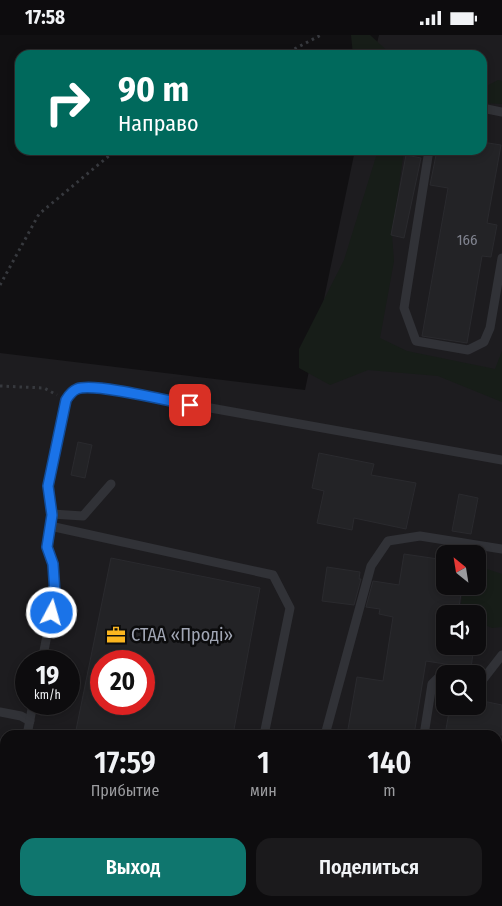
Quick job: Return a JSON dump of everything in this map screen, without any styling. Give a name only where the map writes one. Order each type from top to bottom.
[{"type":"lane","points":[[487,110],[502,112]]},
{"type":"lane","points":[[428,155],[404,308],[416,341],[468,350],[484,342],[490,328],[502,258]]},
{"type":"lane","points":[[44,650],[55,594],[53,564],[47,547],[52,515],[48,486],[66,400],[76,389],[93,387],[502,460]]},
{"type":"lane","points":[[52,515],[83,516],[111,484]]},
{"type":"lane","points":[[50,526],[273,575],[290,608],[265,730]]},
{"type":"lane","points":[[326,730],[371,566],[388,541],[420,536],[502,549]]},
{"type":"lane","points":[[486,676],[502,655]]},
{"type":"lane","points":[[425,730],[432,684],[436,680]]},
{"type":"lane","points":[[0,712],[21,716],[30,721]]},
{"type":"lane","points":[[28,730],[31,715]]},
{"type":"path","points":[[293,50],[322,35]]},
{"type":"path","points":[[0,285],[39,214],[110,155]]},
{"type":"path","points":[[0,386],[44,389],[66,400]]},
{"type":"shaded area","points":[[351,35],[370,35],[386,50],[352,50]]},
{"type":"shaded area","points":[[379,35],[502,35],[502,730],[0,730],[0,353],[305,390],[354,155],[487,155],[487,50],[375,50]]},
{"type":"shaded area","points":[[498,80],[502,81],[502,104],[487,103],[487,86]]},
{"type":"shaded area","points":[[376,155],[403,155],[392,235],[394,261],[380,338],[407,351],[495,369],[502,351],[502,402],[438,376],[368,370],[330,385],[299,368],[299,349],[344,260]]},
{"type":"shaded area","points":[[486,569],[502,574],[502,627],[492,628],[486,625],[486,605],[461,605],[462,595],[486,595]]},
{"type":"building","points":[[487,143],[501,145],[487,223],[497,225],[491,257],[482,256],[467,343],[422,336],[448,188],[430,185],[436,155],[487,155]]},
{"type":"building","points":[[406,155],[421,158],[404,238],[391,235]]},
{"type":"building","points":[[78,442],[92,445],[85,478],[71,475]]},
{"type":"building","points":[[319,453],[374,464],[371,475],[416,483],[406,529],[354,518],[352,530],[317,523],[324,491],[312,488]]},
{"type":"building","points":[[459,494],[478,498],[471,534],[452,531]]},
{"type":"building","points":[[404,554],[436,559],[436,595],[461,595],[459,605],[436,605],[436,655],[473,655],[471,665],[452,665],[426,661],[415,730],[348,730],[357,677],[383,681],[393,617],[379,614],[380,609],[366,607],[373,581],[399,585]]},
{"type":"building","points":[[111,558],[260,588],[234,730],[76,730],[90,661],[90,715],[155,715],[155,650],[92,650]]},
{"type":"building","points":[[327,567],[360,572],[359,579],[361,579],[354,605],[322,601]]},
{"type":"building","points":[[486,702],[502,705],[502,730],[446,730],[448,715],[486,715]]},
{"type":"place","name":"СТАА «Проді»","points":[[116,635]]},
{"type":"route","points":[[52,613],[55,594],[53,564],[47,547],[52,515],[48,486],[66,400],[76,389],[93,387],[190,405]]}]
